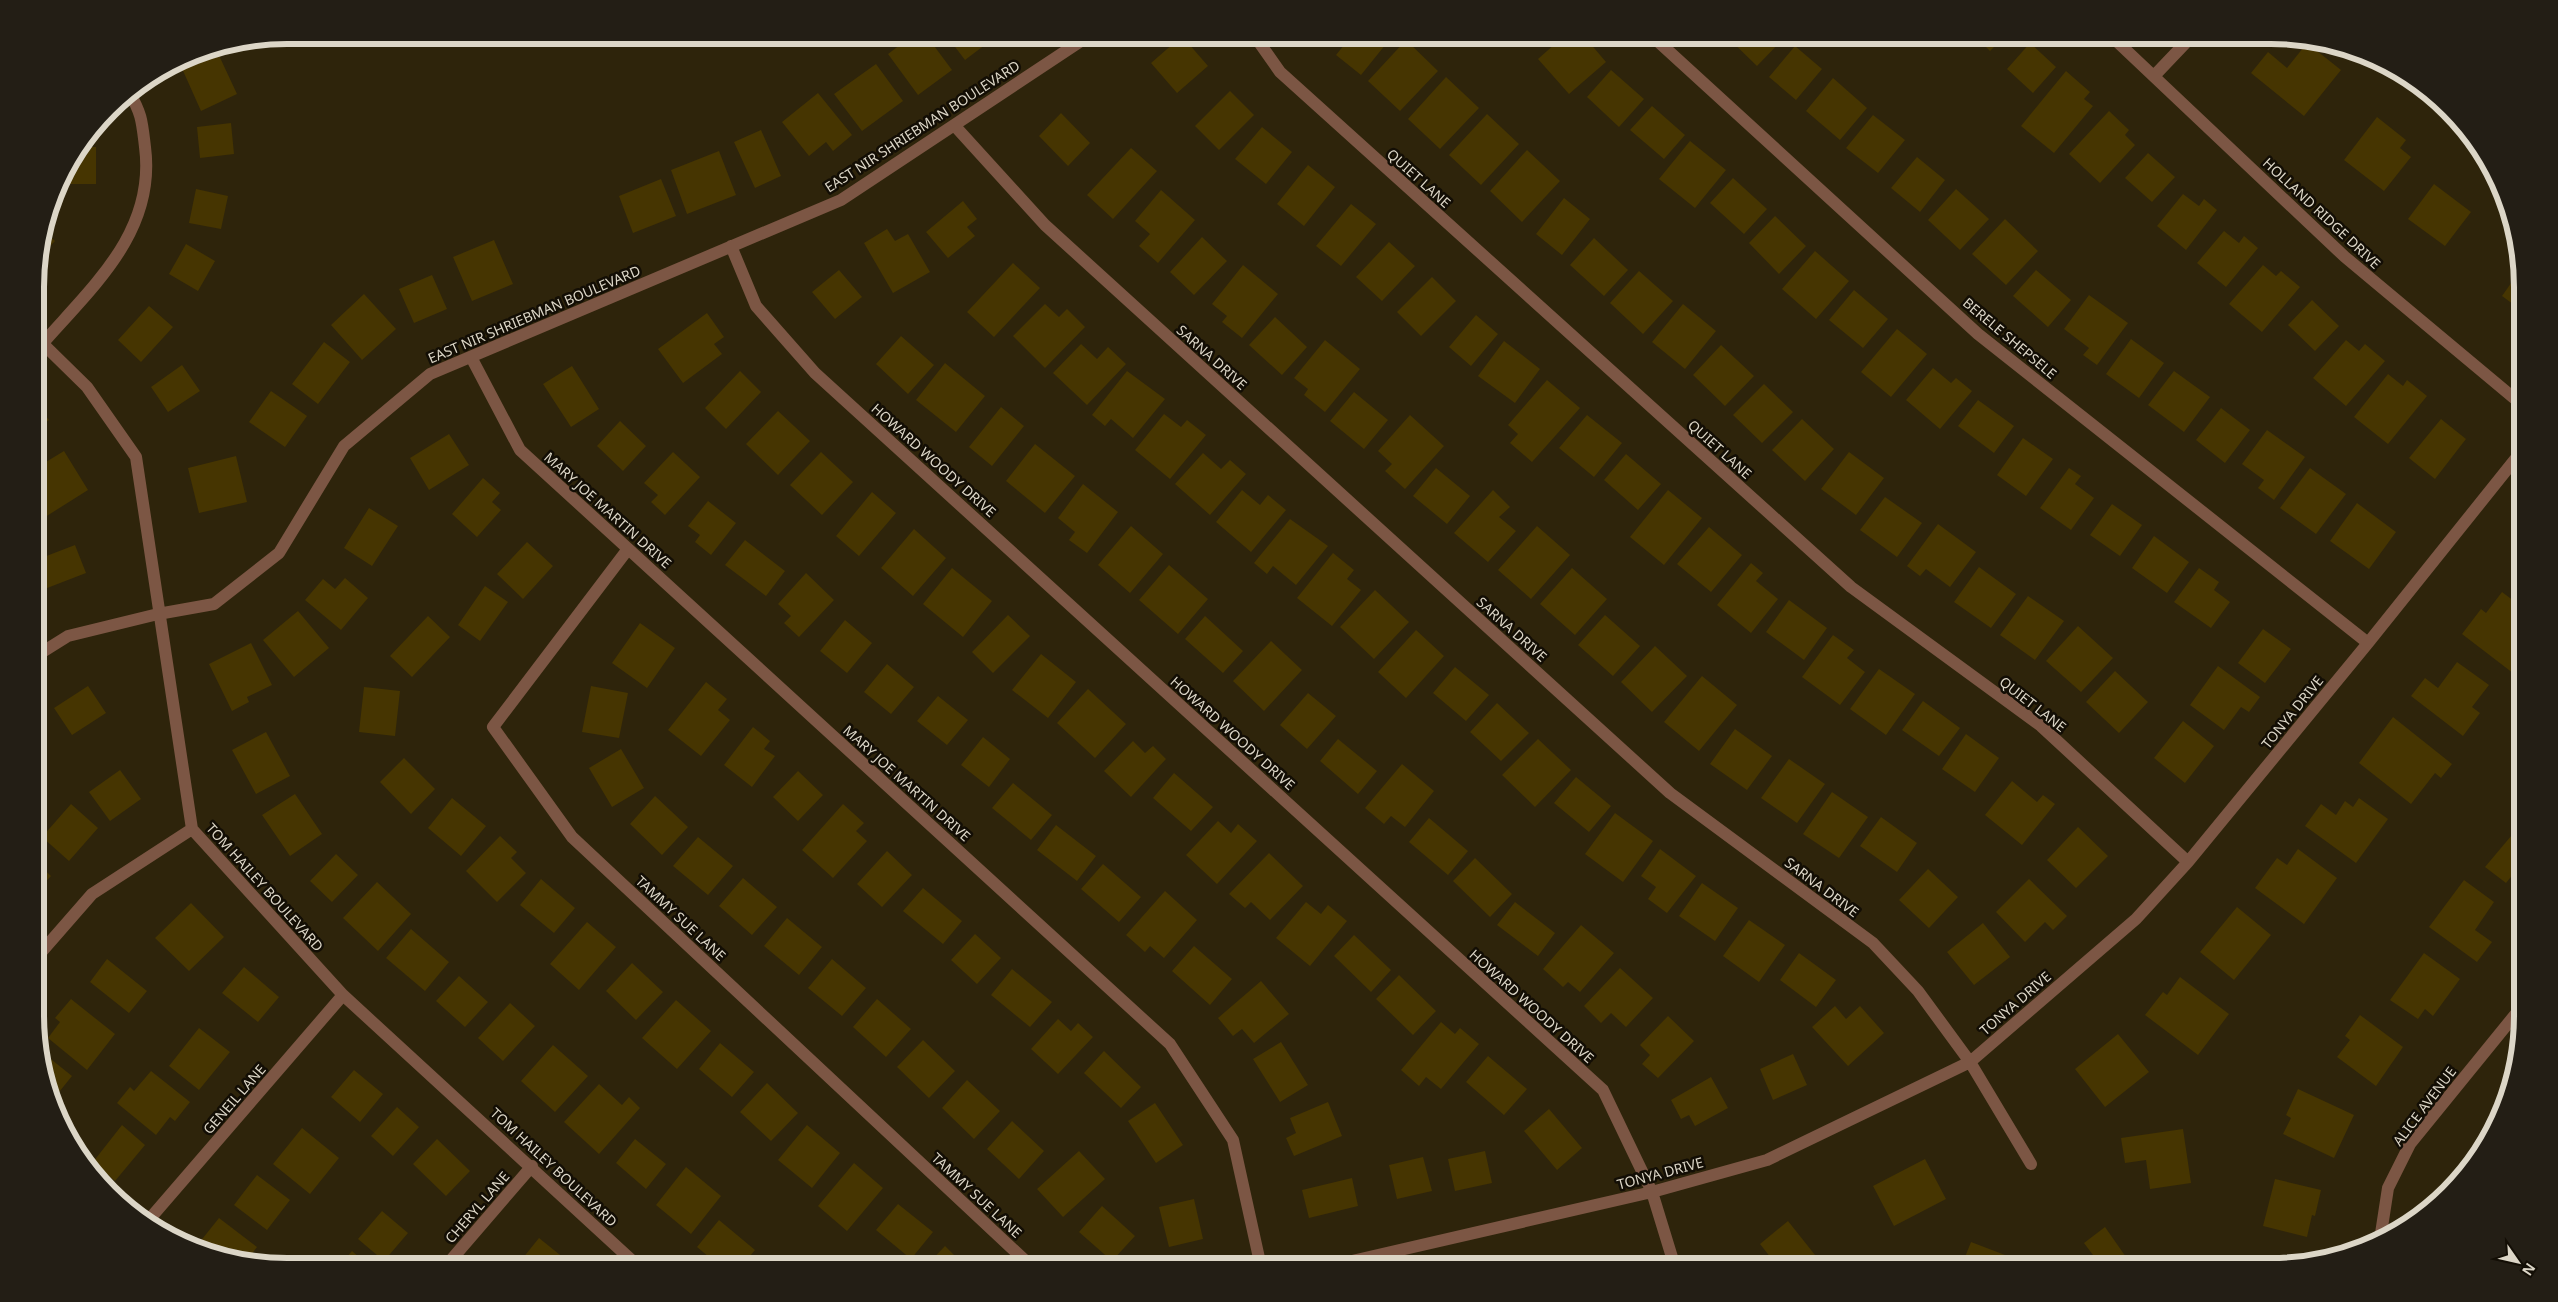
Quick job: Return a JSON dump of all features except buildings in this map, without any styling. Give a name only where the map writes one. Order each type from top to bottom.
[{"type":"street","name":"EAST NIR SHRIEBMAN BOULEVARD","points":[[44,651],[68,636],[158,614],[214,604],[279,554],[344,446],[430,374],[841,200],[1076,44]]},
{"type":"street","name":"QUIET LANE","points":[[1260,44],[1280,72],[1851,587],[2041,726],[2188,862]]},
{"type":"street","name":"BERELE SHEPSELE","points":[[1661,44],[1978,334],[2368,643]]},
{"type":"street","name":"HOLLAND RIDGE DRIVE","points":[[2120,44],[2345,257],[2514,398]]},
{"type":"street","points":[[2154,76],[2184,44]]},
{"type":"street","points":[[44,335],[111,266],[139,216],[148,170],[140,112],[133,99]]},
{"type":"street","name":"SARNA DRIVE","points":[[954,125],[1045,225],[1670,794],[1873,943],[1918,991],[1970,1062],[2031,1164]]},
{"type":"street","name":"HOWARD WOODY DRIVE","points":[[731,246],[756,306],[815,373],[1603,1090],[1652,1192],[1673,1258]]},
{"type":"street","name":"TOM HAILEY BOULEVARD","points":[[44,345],[87,387],[136,457],[158,614],[192,829],[343,995],[532,1166],[629,1258]]},
{"type":"street","name":"MARY JOE MARTIN DRIVE","points":[[471,357],[520,450],[1170,1044],[1233,1140],[1259,1258]]},
{"type":"street","name":"TONYA DRIVE","points":[[1365,1258],[1652,1192],[1767,1160],[1970,1062],[2136,919],[2188,862],[2368,643],[2514,461]]},
{"type":"street","name":"TAMMY SUE LANE","points":[[628,548],[494,727],[572,837],[1022,1258]]},
{"type":"street","points":[[44,949],[92,894],[192,829]]},
{"type":"street","name":"GENEIL LANE","points":[[152,1217],[343,995]]},
{"type":"street","name":"ALICE AVENUE","points":[[2381,1232],[2388,1188],[2410,1144],[2514,1016]]},
{"type":"street","name":"CHERYL LANE","points":[[453,1258],[532,1166]]}]
